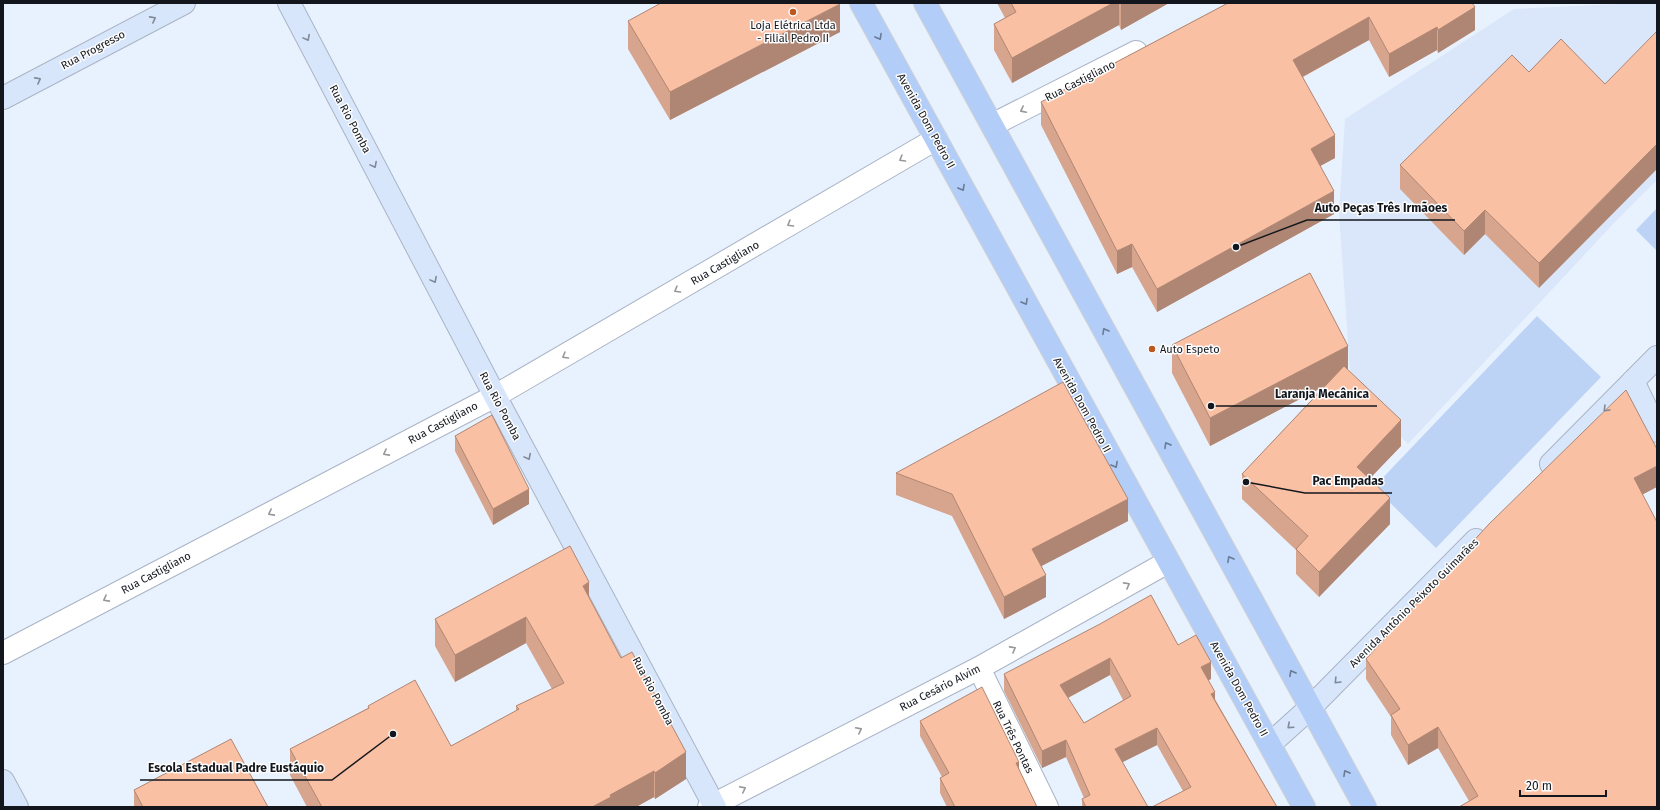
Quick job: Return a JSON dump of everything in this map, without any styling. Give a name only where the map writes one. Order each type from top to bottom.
[{"type":"main road","name":"Rua Progresso","points":[[3,98],[184,3]]},
{"type":"main road","name":"Rua Rio Pomba","points":[[289,3],[495,396],[713,806]]},
{"type":"main road","name":"Avenida Dom Pedro II","points":[[861,3],[1304,807]]},
{"type":"main road","points":[[925,3],[1365,807]]},
{"type":"main road","points":[[1538,477],[1657,357]]},
{"type":"main road","points":[[1633,381],[1657,431]]},
{"type":"main road","name":"Avenida Antônio Peixoto Guimarães","points":[[1270,744],[1311,707],[1489,527]]},
{"type":"main road","points":[[3,781],[17,807]]},
{"type":"street","name":"Rua Castigliano","points":[[992,126],[1154,43]]},
{"type":"street","name":"Rua Castigliano","points":[[3,653],[495,396],[936,139]]},
{"type":"street","name":"Rua Cesário Alvim","points":[[713,806],[979,668],[1168,562]]},
{"type":"street","name":"Rua Três Pontas","points":[[979,668],[1047,807]]},
{"type":"shaded area","points":[[1657,3],[1657,180],[1613,224],[1408,444],[1351,384],[1339,213],[1345,119],[1514,9]]},
{"type":"shaded area","points":[[1657,208],[1657,251],[1636,230]]},
{"type":"shaded area","points":[[1537,316],[1601,377],[1436,548],[1374,487]]},
{"type":"building","points":[[661,3],[840,4],[670,92],[628,21]]},
{"type":"building","points":[[1011,3],[1113,3],[1012,58],[994,24],[1016,12]]},
{"type":"building","points":[[1228,3],[1472,3],[1475,7],[1438,30],[1437,27],[1389,54],[1369,17],[1293,60],[1335,135],[1311,149],[1334,191],[1157,289],[1132,244],[1117,251],[1041,102]]},
{"type":"building","points":[[1657,31],[1657,144],[1539,263],[1485,210],[1464,231],[1400,165],[1512,55],[1529,72],[1561,39],[1605,84]]},
{"type":"building","points":[[1310,273],[1348,346],[1210,418],[1172,345]]},
{"type":"building","points":[[1344,366],[1401,420],[1357,467],[1390,498],[1319,572],[1296,549],[1308,536],[1242,474]]},
{"type":"building","points":[[1063,382],[1128,499],[1032,549],[1046,575],[1004,597],[952,494],[896,473]]},
{"type":"building","points":[[1626,390],[1657,449],[1657,466],[1634,478],[1657,522],[1657,807],[1459,807],[1478,796],[1438,727],[1408,745],[1391,715],[1400,709],[1366,659],[1489,524]]},
{"type":"building","points":[[492,415],[529,489],[493,509],[455,436]]},
{"type":"building","points":[[570,546],[589,582],[583,586],[621,658],[632,652],[686,752],[655,773],[654,771],[610,795],[611,797],[592,807],[322,807],[290,749],[369,708],[368,706],[415,680],[451,746],[519,709],[516,706],[564,683],[526,617],[455,655],[435,619]]},
{"type":"building","points":[[1151,595],[1178,645],[1196,635],[1211,662],[1201,667],[1215,692],[1211,694],[1277,807],[1152,807],[1191,787],[1157,728],[1115,749],[1148,807],[1086,807],[1082,799],[1090,795],[1066,740],[1042,751],[1004,674],[1100,624]],"holes":[[[1110,658],[1131,696],[1084,723],[1060,685]]]},
{"type":"building","points":[[982,687],[1019,762],[1016,763],[1037,807],[955,807],[940,778],[949,773],[920,721]]},
{"type":"building","points":[[231,739],[268,807],[143,807],[134,790]]},
{"type":"place","name":"Loja Elétrica Ltda - Filial Pedro II","points":[[793,12]]},
{"type":"place","name":"Auto Peças Três Irmãoes","points":[[1236,247]]},
{"type":"place","name":"Auto Espeto","points":[[1152,349]]},
{"type":"place","name":"Laranja Mecânica","points":[[1211,406]]},
{"type":"place","name":"Pac Empadas","points":[[1246,482]]},
{"type":"place","name":"Escola Estadual Padre Eustáquio","points":[[393,734]]}]
